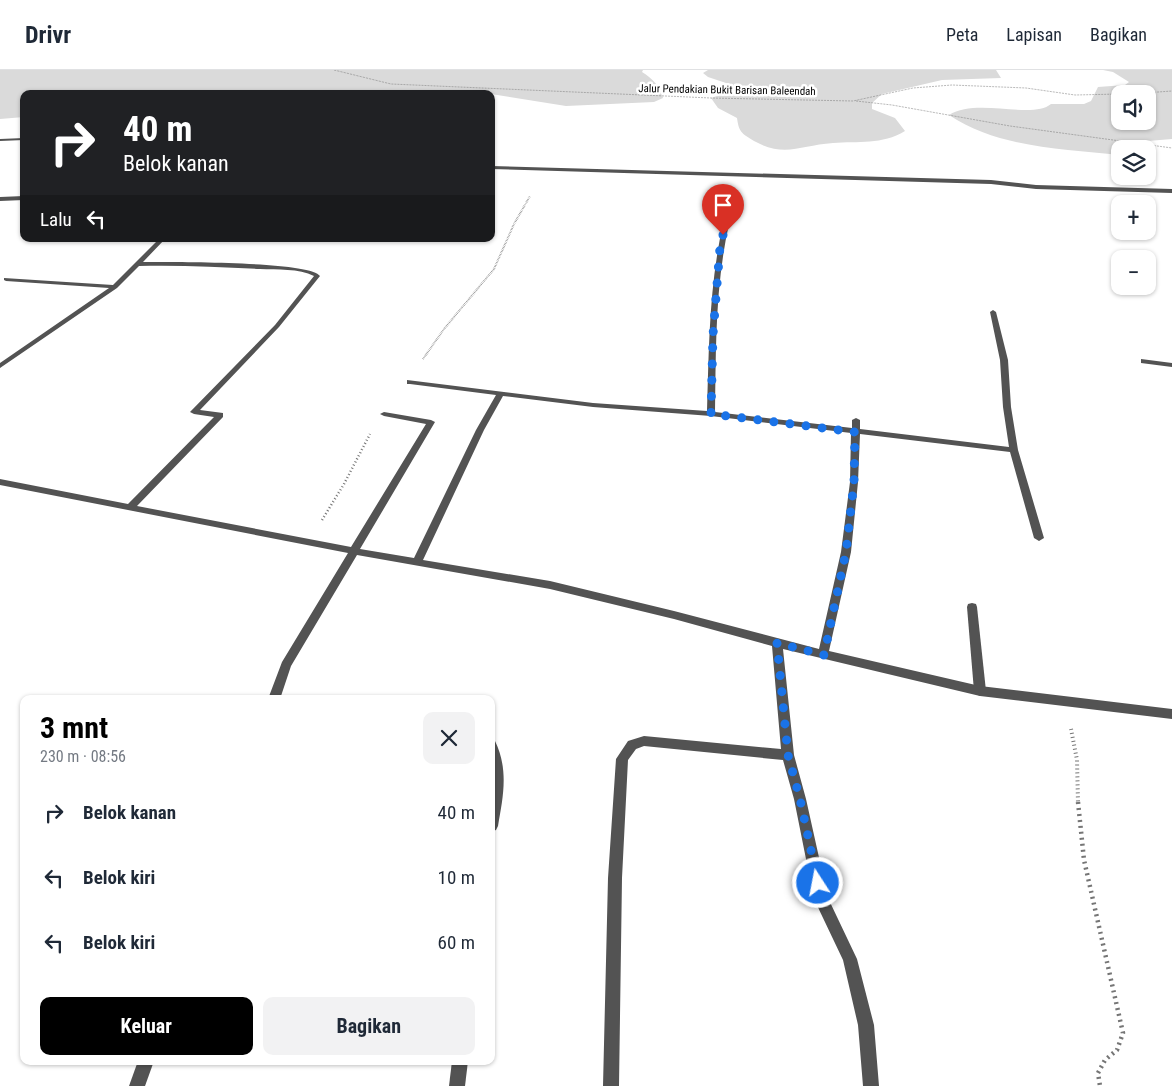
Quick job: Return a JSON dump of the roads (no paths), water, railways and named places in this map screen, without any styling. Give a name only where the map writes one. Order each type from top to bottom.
[{"type":"street","points":[[0,140],[20,140]]},
{"type":"street","points":[[495,167],[991,182],[1036,187],[1172,191]]},
{"type":"street","points":[[0,199],[20,198]]},
{"type":"street","points":[[711,414],[716,290],[720,247],[726,224]]},
{"type":"street","points":[[0,366],[115,287],[159,242]]},
{"type":"street","points":[[130,508],[220,415],[194,412],[277,326],[317,276],[308,271],[280,268],[184,263],[139,264]]},
{"type":"street","points":[[6,279],[115,287]]},
{"type":"street","points":[[993,312],[1004,360],[1007,407],[1014,450],[1039,538]]},
{"type":"street","points":[[1144,361],[1172,365]]},
{"type":"street","points":[[410,382],[593,405],[711,414],[1014,450]]},
{"type":"street","points":[[417,562],[480,430],[502,393]]},
{"type":"street","points":[[275,695],[286,666],[432,422],[384,414]]},
{"type":"street","points":[[824,655],[846,552],[854,482],[856,420]]},
{"type":"street","points":[[0,482],[307,543],[550,585],[674,615],[824,655],[980,691],[1172,714]]},
{"type":"street","points":[[972,607],[980,691]]},
{"type":"street","points":[[777,643],[788,755],[800,799],[821,899],[850,960],[866,1025],[871,1086]]},
{"type":"street","points":[[611,1086],[615,878],[622,759],[632,745],[644,741],[788,755]]},
{"type":"street","points":[[495,756],[499,768],[495,805]]},
{"type":"street","points":[[137,1086],[145,1065]]},
{"type":"street","points":[[457,1086],[460,1065]]}]
